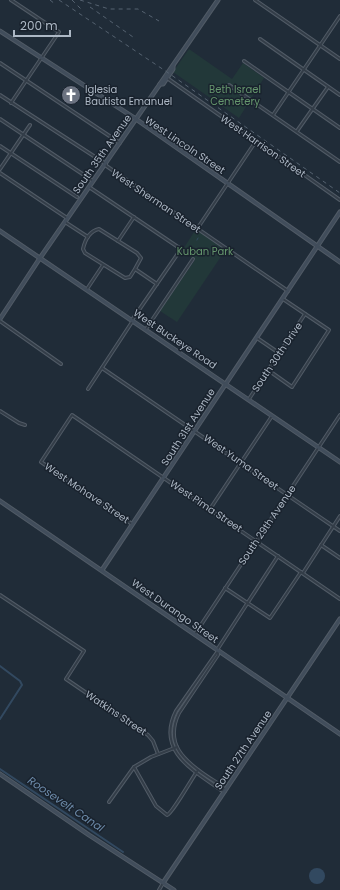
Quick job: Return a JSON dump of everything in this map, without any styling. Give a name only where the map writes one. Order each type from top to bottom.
[{"type":"main road","name":"South 35th Avenue","points":[[0,320],[40,258],[218,0]]},
{"type":"main road","name":"West Lincoln Street","points":[[0,31],[136,120],[340,262]]},
{"type":"main road","points":[[160,84],[173,69],[173,66]]},
{"type":"main road","name":"South 31st Avenue","points":[[102,570],[340,212]]},
{"type":"main road","name":"West Buckeye Road","points":[[0,232],[133,320],[340,462]]},
{"type":"main road","name":"West Durango Street","points":[[0,500],[340,734]]},
{"type":"main road","name":"South 27th Avenue","points":[[163,883],[340,619]]},
{"type":"main road","points":[[0,774],[88,835],[174,890]]},
{"type":"street","points":[[11,0],[59,32],[11,103]]},
{"type":"street","points":[[255,0],[340,59]]},
{"type":"street","points":[[273,115],[340,16]]},
{"type":"street","points":[[336,22],[340,25]]},
{"type":"street","points":[[260,39],[340,95]]},
{"type":"street","points":[[244,62],[340,128]]},
{"type":"street","points":[[0,63],[120,143]]},
{"type":"street","name":"West Harrison Street","points":[[166,78],[340,200]]},
{"type":"street","points":[[229,85],[340,162]]},
{"type":"street","points":[[297,131],[328,87]]},
{"type":"street","name":"West Sherman Street","points":[[0,95],[105,164],[288,291]]},
{"type":"street","points":[[0,119],[93,181]]},
{"type":"street","points":[[0,169],[30,125]]},
{"type":"street","points":[[197,229],[256,141]]},
{"type":"street","points":[[0,146],[77,197]]},
{"type":"street","points":[[0,173],[88,237]]},
{"type":"street","points":[[88,389],[181,249],[89,187]]},
{"type":"street","points":[[118,241],[134,217]]},
{"type":"street","points":[[99,229],[118,241],[137,253],[141,258],[130,277],[124,278],[103,265],[83,249],[88,237],[94,230],[99,229]]},
{"type":"street","points":[[146,330],[193,259]]},
{"type":"street","points":[[87,290],[103,265]]},
{"type":"street","points":[[135,269],[157,284]]},
{"type":"street","points":[[268,370],[292,387],[329,330],[283,299]]},
{"type":"street","name":"South 30th Drive","points":[[249,399],[305,314]]},
{"type":"street","points":[[0,320],[61,364]]},
{"type":"street","points":[[257,338],[279,354]]},
{"type":"street","name":"West Yuma Street","points":[[102,368],[340,530]]},
{"type":"street","points":[[0,411],[19,423],[25,424]]},
{"type":"street","name":"West Pima Street","points":[[41,462],[72,415],[340,599]]},
{"type":"street","name":"South 29th Avenue","points":[[195,634],[340,415]]},
{"type":"street","points":[[210,509],[272,416]]},
{"type":"street","name":"West Mohave Street","points":[[41,462],[133,524]]},
{"type":"street","points":[[225,588],[270,618],[340,516]]},
{"type":"street","points":[[321,545],[340,558]]},
{"type":"street","points":[[226,791],[196,772],[180,759],[174,748],[171,734],[174,716],[278,556]]},
{"type":"street","name":"Watkins Street","points":[[0,595],[84,651],[66,679],[148,735],[153,741],[158,754]]},
{"type":"street","points":[[217,650],[217,655],[176,719],[174,731],[177,747],[185,760],[223,787],[226,791]]},
{"type":"street","points":[[109,802],[134,767],[158,754],[177,747]]},
{"type":"street","points":[[134,767],[156,806],[167,816],[171,814],[183,790],[198,770]]},
{"type":"street","name":"South 27th Avenue","points":[[159,890],[163,883]]},
{"type":"green space","name":"Beth Israel Cemetery","points":[[189,49],[232,79],[243,63],[264,78],[239,118],[173,72]]},
{"type":"green space","name":"Kuban Park","points":[[196,229],[222,247],[219,253],[222,255],[177,322],[160,311],[195,260],[182,251]]},
{"type":"water","points":[[317,868],[324,873],[325,876],[320,883],[317,884],[310,879],[309,876],[314,869]]},
{"type":"waterway","name":"Roosevelt Canal","points":[[0,666],[20,681],[22,685],[0,719]]},
{"type":"waterway","name":"Roosevelt Canal","points":[[0,769],[123,852]]},
{"type":"railway","points":[[50,0],[55,4]]},
{"type":"railway","points":[[59,0],[167,72],[340,193]]},
{"type":"railway","points":[[72,0],[81,9]]},
{"type":"railway","points":[[80,0],[109,9],[138,9],[159,21]]},
{"type":"railway","points":[[90,7],[133,37]]},
{"type":"place","name":"Iglesia Bautista Emanuel","points":[[71,95]]}]
